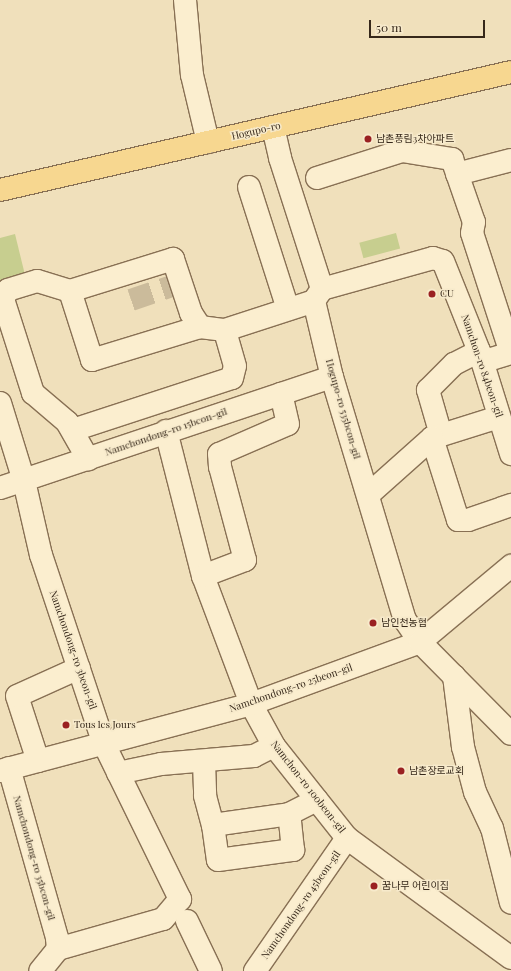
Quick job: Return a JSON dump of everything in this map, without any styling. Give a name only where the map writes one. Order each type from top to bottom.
[{"type":"main road","name":"Hogupo-ro","points":[[0,190],[511,72]]},
{"type":"street","points":[[185,0],[192,75],[208,142]]},
{"type":"street","name":"Hogupo-ro 535beon-gil","points":[[273,127],[280,158],[318,295],[332,377],[405,620],[420,642],[511,734]]},
{"type":"street","points":[[317,178],[402,151],[452,159],[474,222],[472,233],[511,354],[480,356],[454,364],[428,390],[436,436],[458,520],[468,520],[511,505]]},
{"type":"street","points":[[457,174],[511,160]]},
{"type":"street","points":[[249,187],[288,310]]},
{"type":"street","name":"Namchon-ro 84beon-gil","points":[[318,295],[439,258],[446,264],[480,356],[511,454]]},
{"type":"street","points":[[88,459],[73,430],[33,393],[3,299],[8,290],[37,281],[70,291],[173,259],[191,313],[200,327]]},
{"type":"street","points":[[70,291],[92,360],[200,327],[225,330],[288,310],[318,295]]},
{"type":"street","points":[[73,430],[232,378],[236,371],[225,330]]},
{"type":"street","name":"Namchondong-ro 15beon-gil","points":[[0,488],[166,431],[332,377]]},
{"type":"street","points":[[203,576],[246,560],[220,467],[219,454],[288,424],[281,394]]},
{"type":"street","name":"Namchondong-ro 3beon-gil","points":[[0,403],[24,481],[41,555],[104,744],[180,899],[163,919],[58,949]]},
{"type":"street","points":[[368,495],[436,436],[499,417]]},
{"type":"street","name":"Namchon-ro 100beon-gil","points":[[166,431],[203,576],[251,704],[274,746],[347,838],[511,958]]},
{"type":"street","name":"Namchondong-ro 25beon-gil","points":[[4,770],[251,704],[420,642],[511,566]]},
{"type":"street","points":[[38,761],[17,696],[79,668]]},
{"type":"street","points":[[454,676],[463,747],[475,792],[492,828],[511,904]]},
{"type":"street","points":[[118,773],[161,764],[204,762],[254,756],[274,746]]},
{"type":"street","points":[[204,762],[205,796],[213,825],[218,860],[293,850],[289,814]]},
{"type":"street","name":"Namchondong-ro 35beon-gil","points":[[4,770],[38,866],[58,949]]},
{"type":"street","points":[[213,825],[289,814],[317,800]]},
{"type":"street","name":"Namchondong-ro 45beon-gil","points":[[255,971],[347,838]]},
{"type":"street","points":[[187,920],[211,971]]},
{"type":"street","points":[[40,971],[58,949]]},
{"type":"green space","points":[[396,233],[400,248],[363,258],[359,243]]},
{"type":"green space","points":[[15,234],[25,275],[0,282],[0,238]]},
{"type":"tunnel","points":[[131,300],[181,283]]},
{"type":"place","name":"남촌풍림3차아파트","points":[[368,139]]},
{"type":"place","name":"CU","points":[[432,294]]},
{"type":"place","name":"남인천농협","points":[[373,623]]},
{"type":"place","name":"Tous les Jours","points":[[66,725]]},
{"type":"place","name":"남촌장로교회","points":[[401,771]]},
{"type":"place","name":"꿈나무 어린이집","points":[[374,886]]}]
